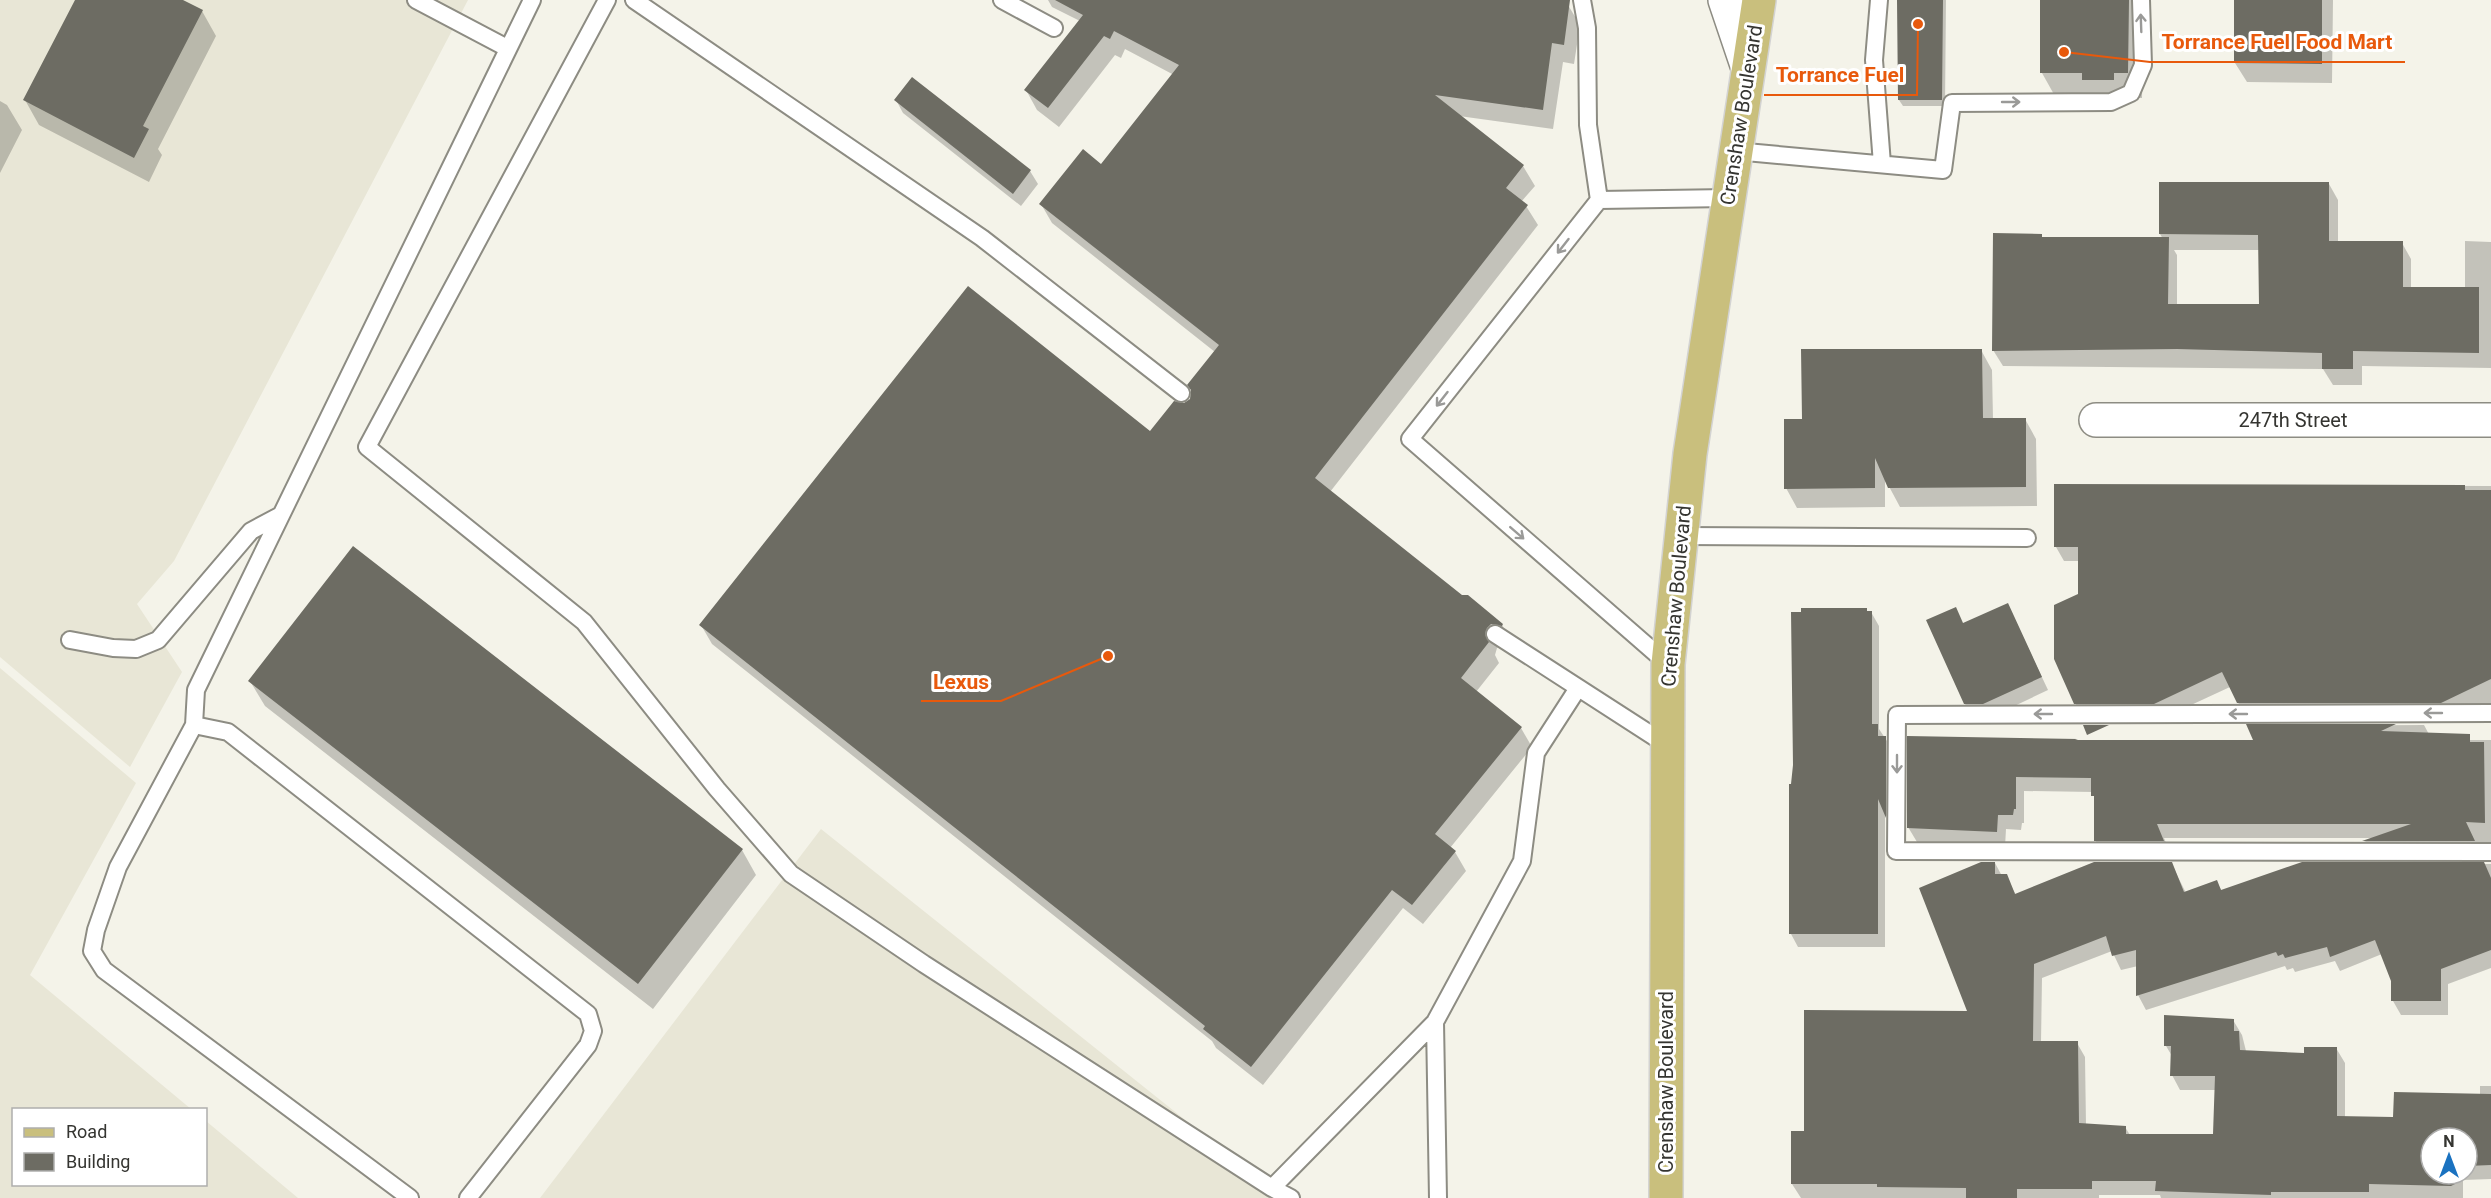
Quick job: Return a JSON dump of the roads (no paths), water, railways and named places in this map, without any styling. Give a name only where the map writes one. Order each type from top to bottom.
[{"type":"main road","name":"Crenshaw Boulevard","points":[[1666,1198],[1668,664],[1690,454],[1760,0]]},
{"type":"street","points":[[1725,0],[1748,68]]},
{"type":"street","name":"247th Street","points":[[2096,420],[2491,420]]},
{"type":"lane","points":[[416,0],[507,48]]},
{"type":"lane","points":[[410,1198],[104,970],[92,951],[96,930],[118,867],[194,725],[196,690],[532,0]]},
{"type":"lane","points":[[607,0],[367,447],[584,621],[717,789],[790,874],[924,964],[1291,1198]]},
{"type":"lane","points":[[634,0],[982,238],[1181,393]]},
{"type":"lane","points":[[1002,0],[1054,28]]},
{"type":"lane","points":[[1582,0],[1587,28],[1588,125],[1599,200],[1410,440],[1668,664]]},
{"type":"lane","points":[[1879,0],[1874,60],[1882,164]]},
{"type":"lane","points":[[1735,151],[1943,170],[1952,103],[2110,102],[2131,93],[2143,65],[2141,0]]},
{"type":"lane","points":[[1599,200],[1728,198]]},
{"type":"lane","points":[[70,640],[113,648],[136,649],[159,640],[251,531],[281,515]]},
{"type":"lane","points":[[1681,536],[2028,538]]},
{"type":"lane","points":[[1495,634],[1667,745]]},
{"type":"lane","points":[[1272,1188],[1435,1022],[1522,861],[1536,753],[1578,688]]},
{"type":"lane","points":[[2491,713],[1897,715],[1896,851],[2491,852]]},
{"type":"lane","points":[[194,725],[228,732],[588,1014],[592,1031],[588,1045],[468,1198]]},
{"type":"lane","points":[[1435,1022],[1437,1198]]},
{"type":"place","name":"Torrance Fuel","points":[[1918,24]]},
{"type":"place","name":"Torrance Fuel Food Mart","points":[[2064,52]]},
{"type":"place","name":"Lexus","points":[[1108,656]]}]
